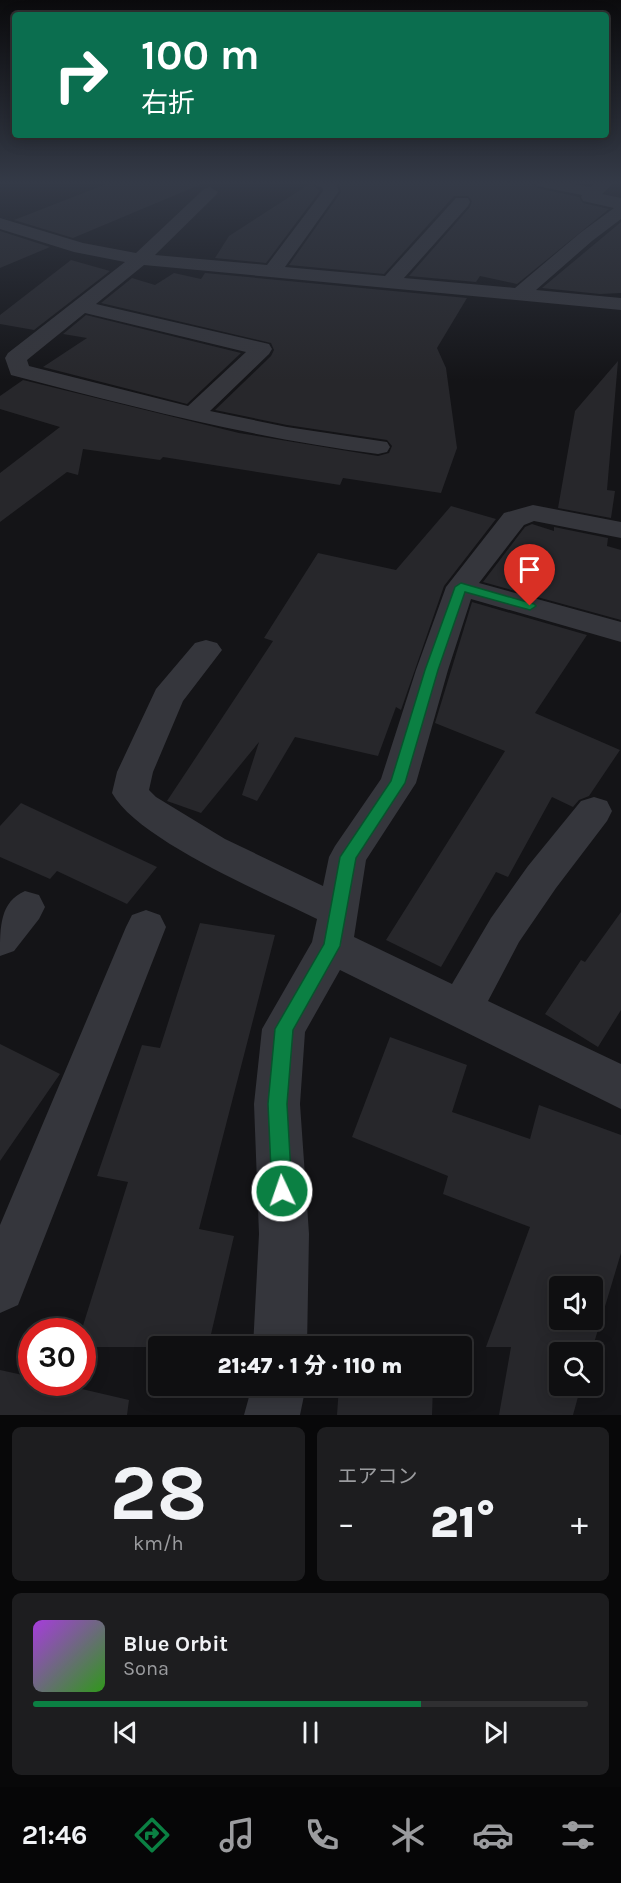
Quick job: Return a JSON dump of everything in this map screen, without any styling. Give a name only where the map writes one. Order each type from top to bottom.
[{"type":"street","points":[[86,249],[140,259],[621,304]]},
{"type":"street","points":[[150,249],[16,358],[19,370],[193,414],[308,439],[378,447]]},
{"type":"street","points":[[272,272],[289,249]]},
{"type":"street","points":[[389,283],[420,249]]},
{"type":"street","points":[[519,295],[572,249]]},
{"type":"street","points":[[80,306],[261,349],[193,414]]},
{"type":"street","points":[[280,1336],[284,1234],[277,1104],[284,1029],[335,928],[348,857],[398,783],[432,670],[461,587],[514,519],[533,513],[621,530]]},
{"type":"street","points":[[461,587],[621,632]]},
{"type":"street","points":[[206,650],[168,696],[135,772],[130,793],[143,807],[461,1009],[621,1087]]},
{"type":"street","points":[[461,1009],[505,930],[594,811]]},
{"type":"street","points":[[0,939],[25,907]]},
{"type":"street","points":[[0,1287],[146,927]]},
{"type":"street","points":[[272,1415],[277,1396]]},
{"type":"building","points":[[0,249],[45,249],[0,268]]},
{"type":"building","points":[[221,249],[276,249],[266,263],[215,258]]},
{"type":"building","points":[[300,249],[406,249],[384,274],[289,265]]},
{"type":"building","points":[[433,249],[560,249],[517,284],[480,276],[476,282],[409,276]]},
{"type":"building","points":[[589,249],[621,249],[621,293],[600,294],[542,288]]},
{"type":"building","points":[[71,260],[110,271],[34,330],[0,324],[0,315]]},
{"type":"building","points":[[174,273],[201,279],[205,273],[467,298],[437,348],[446,368],[457,448],[441,493],[343,478],[340,485],[163,457],[160,460],[83,449],[78,475],[67,472],[0,522],[0,473],[60,427],[0,409],[0,396],[23,380],[239,433],[378,456],[389,453],[392,446],[387,440],[287,425],[215,410],[271,356],[274,350],[271,343],[101,303],[132,278],[155,285]]},
{"type":"building","points":[[86,315],[241,353],[187,404],[43,367],[87,338],[63,334]]},
{"type":"building","points":[[618,361],[607,490],[615,491],[611,518],[558,508],[575,411]]},
{"type":"building","points":[[451,506],[496,519],[444,586],[401,710],[396,707],[378,756],[295,737],[257,801],[242,795],[259,742],[201,813],[167,801],[273,641],[264,638],[318,553],[396,570]]},
{"type":"building","points":[[532,524],[554,531],[554,527],[608,538],[607,546],[621,550],[621,620],[483,582],[525,527]]},
{"type":"building","points":[[472,602],[587,635],[535,713],[620,750],[589,796],[579,800],[573,807],[552,797],[508,877],[496,872],[441,967],[386,940],[505,751],[435,723]]},
{"type":"building","points":[[21,803],[157,867],[127,904],[57,871],[50,879],[0,857],[0,826]]},
{"type":"building","points":[[621,912],[621,1010],[598,1047],[545,1014],[581,960],[585,962]]},
{"type":"building","points":[[200,923],[275,935],[199,1229],[234,1236],[211,1336],[148,1336],[148,1347],[96,1347],[96,1318],[85,1318],[128,1182],[97,1176],[142,1045],[160,1048]]},
{"type":"building","points":[[390,1037],[467,1065],[452,1112],[530,1139],[539,1105],[621,1135],[621,1253],[603,1313],[603,1276],[549,1276],[549,1330],[598,1330],[594,1342],[549,1342],[549,1396],[578,1396],[573,1415],[499,1415],[511,1347],[486,1347],[530,1227],[443,1194],[448,1176],[352,1137]]},
{"type":"building","points":[[0,1044],[60,1074],[0,1161]]},
{"type":"building","points":[[0,1370],[18,1374],[18,1396],[96,1396],[96,1392],[129,1400],[127,1415],[0,1415]]},
{"type":"building","points":[[338,1396],[433,1396],[432,1415],[337,1415]]},
{"type":"route","points":[[282,1191],[277,1104],[284,1029],[332,946],[348,857],[398,783],[432,670],[461,587],[530,606]]}]
